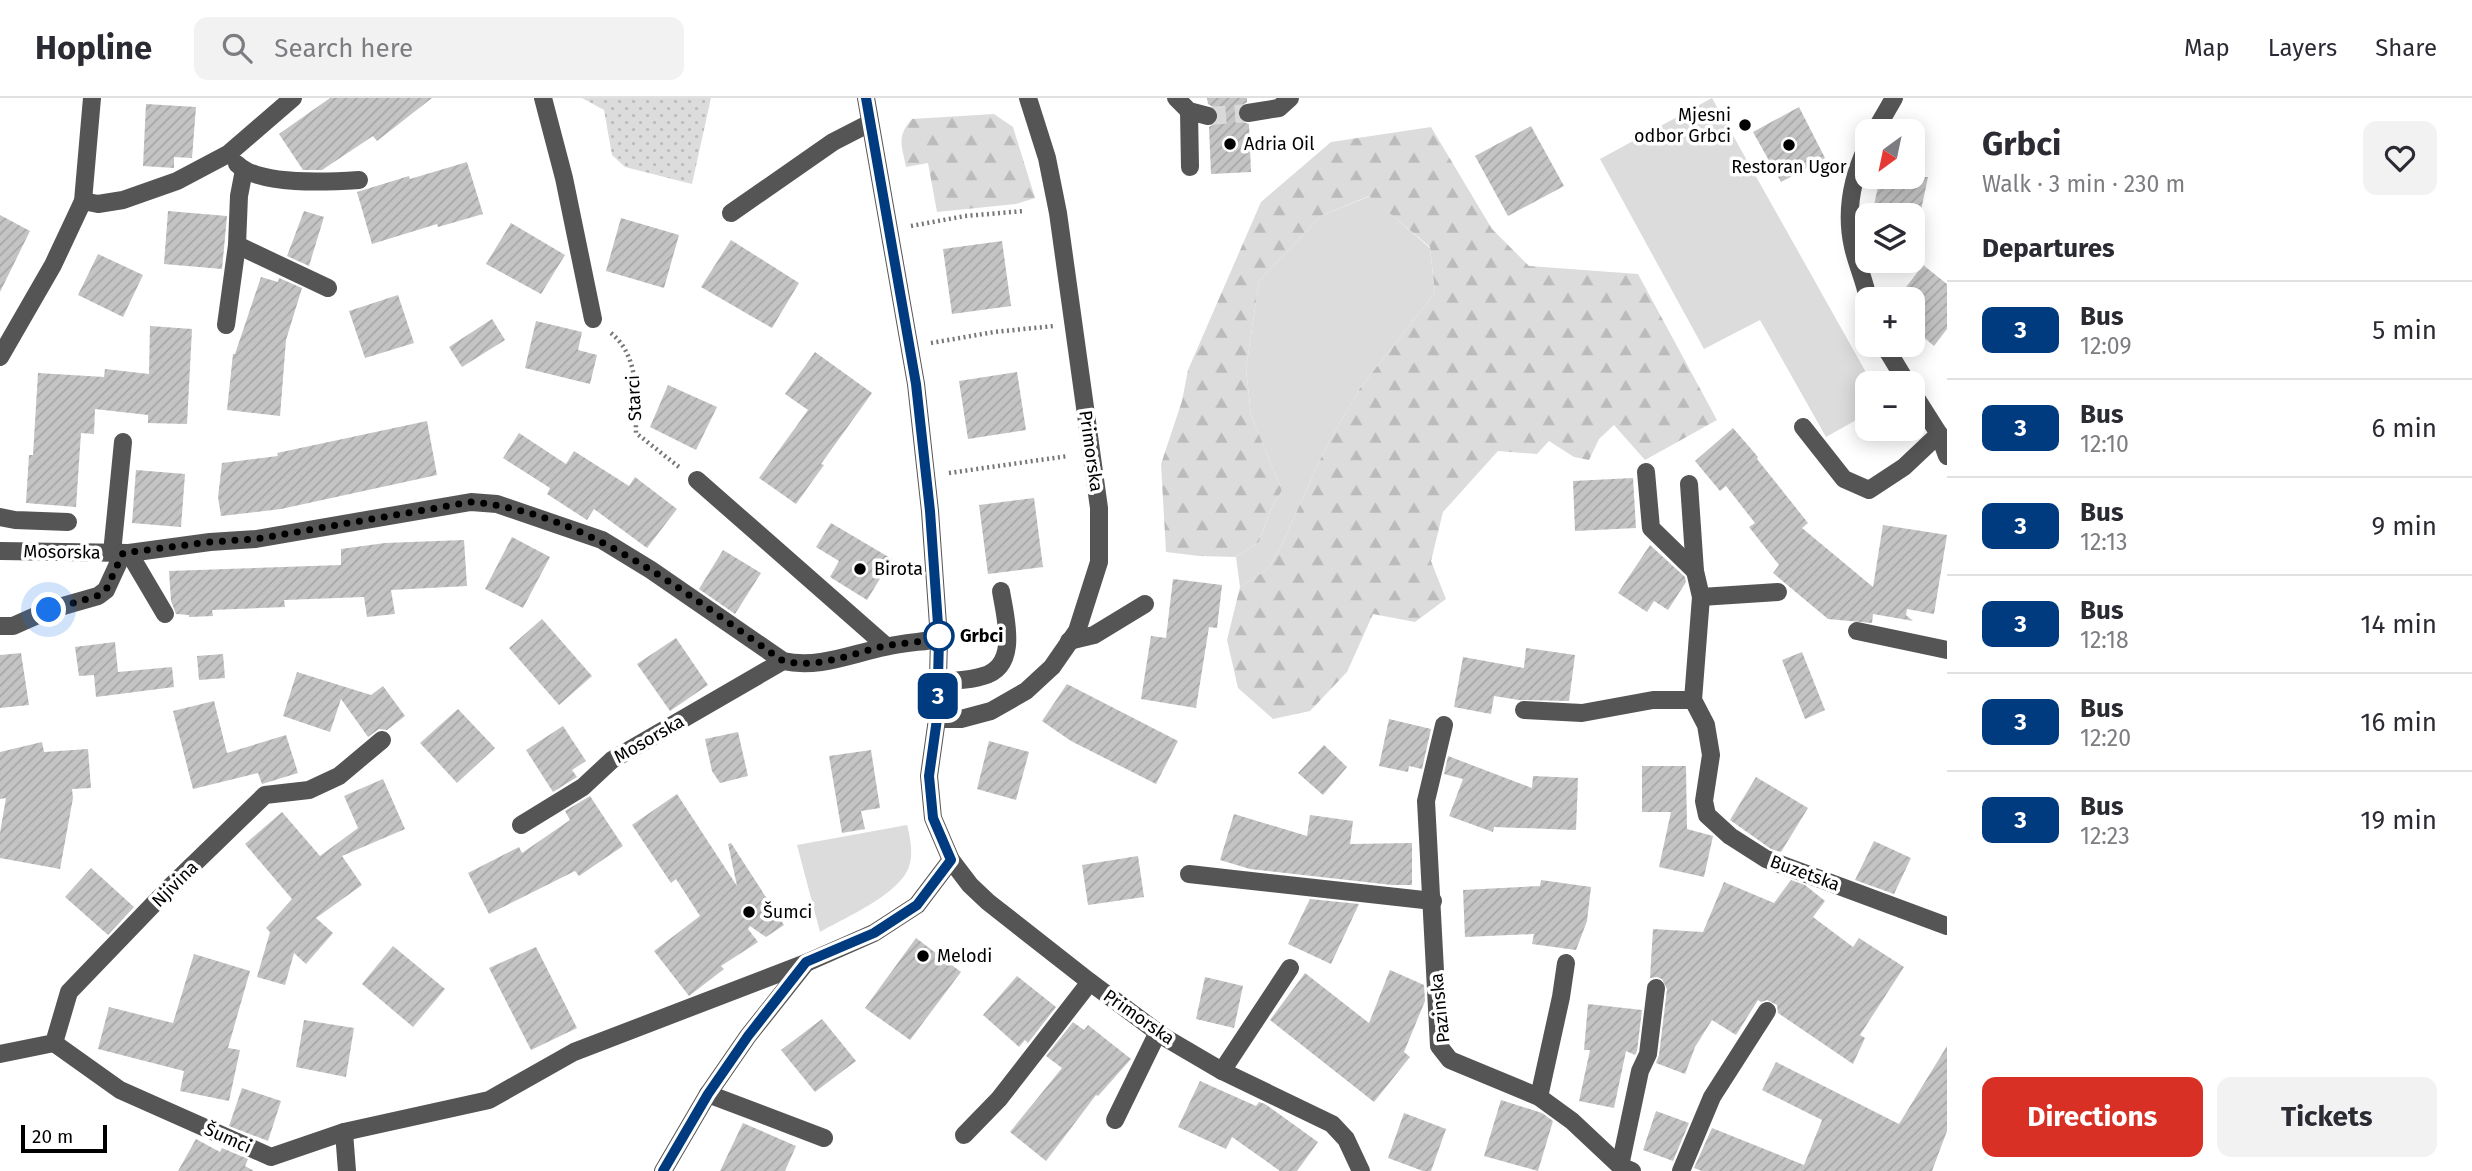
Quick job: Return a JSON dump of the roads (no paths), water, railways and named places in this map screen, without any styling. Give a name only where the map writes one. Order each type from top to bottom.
[{"type":"street","points":[[0,357],[53,265],[83,201],[92,98]]},
{"type":"street","points":[[83,201],[98,204],[122,200],[177,181],[228,154],[293,98]]},
{"type":"street","points":[[543,98],[564,178],[593,319]]},
{"type":"street","name":"Primorska","points":[[866,98],[916,384],[930,511],[939,639],[937,719],[929,776],[933,818],[951,860],[970,885],[988,901],[1158,1032],[1222,1071],[1332,1124],[1346,1139],[1361,1171]]},
{"type":"street","name":"Primorska","points":[[937,719],[961,719],[991,711],[1026,691],[1052,667],[1077,631],[1098,570],[1099,508],[1058,213],[1047,158],[1028,98]]},
{"type":"street","points":[[1176,98],[1189,111],[1208,116]]},
{"type":"street","points":[[1248,113],[1279,108],[1290,98]]},
{"type":"street","points":[[1882,119],[1894,98]]},
{"type":"street","points":[[1189,111],[1190,167]]},
{"type":"street","points":[[731,212],[832,142],[870,123]]},
{"type":"street","points":[[228,154],[244,170],[276,178],[315,183],[359,180]]},
{"type":"street","points":[[226,325],[244,170]]},
{"type":"street","points":[[1855,180],[1849,201],[1853,246],[1865,287]]},
{"type":"street","points":[[237,245],[328,288]]},
{"type":"street","points":[[1925,412],[1939,434],[1947,456]]},
{"type":"street","points":[[1803,427],[1843,479],[1868,490],[1905,467],[1939,434]]},
{"type":"street","points":[[123,442],[121,553],[165,614]]},
{"type":"street","points":[[1646,472],[1651,528],[1696,570]]},
{"type":"street","points":[[697,481],[886,646]]},
{"type":"street","name":"Buzetska","points":[[1689,484],[1696,570],[1701,597],[1693,700],[1706,724],[1711,755],[1704,801],[1707,815],[1730,836],[1766,859],[1947,926]]},
{"type":"street","name":"Mosorska","points":[[0,551],[121,553],[256,539],[471,502],[497,504],[602,540],[651,570],[783,661],[612,760],[583,788],[521,825]]},
{"type":"street","points":[[0,517],[68,522]]},
{"type":"street","name":"Mosorska","points":[[0,626],[13,626],[49,610],[97,596],[106,590],[121,553]]},
{"type":"street","points":[[938,682],[983,677],[996,668],[1005,656],[1009,643],[1001,591]]},
{"type":"street","points":[[1701,597],[1778,592]]},
{"type":"street","points":[[1069,641],[1094,635],[1145,604]]},
{"type":"street","points":[[1857,631],[1947,650]]},
{"type":"street","points":[[783,661],[796,664],[838,660],[886,646],[939,639]]},
{"type":"street","points":[[1524,710],[1582,713],[1653,699],[1693,700]]},
{"type":"street","name":"Pazinska","points":[[1444,724],[1426,801],[1439,1046],[1450,1060],[1539,1097],[1573,1121],[1626,1168]]},
{"type":"street","name":"Njivina","points":[[54,1043],[69,992],[170,887],[265,795],[309,790],[339,776],[382,740]]},
{"type":"street","name":"Šumci","points":[[54,1043],[120,1090],[271,1157],[344,1132],[489,1100],[575,1052],[874,933],[917,905],[951,860]]},
{"type":"street","points":[[1189,874],[1433,901]]},
{"type":"street","points":[[663,1171],[708,1094],[748,1036],[806,962]]},
{"type":"street","points":[[1539,1097],[1566,963]]},
{"type":"street","points":[[1222,1071],[1290,968]]},
{"type":"street","points":[[964,1135],[999,1099],[1090,982]]},
{"type":"street","points":[[1626,1168],[1640,1070],[1648,1054],[1656,988]]},
{"type":"street","points":[[1681,1171],[1712,1097],[1767,1011]]},
{"type":"street","points":[[1115,1120],[1158,1032]]},
{"type":"street","points":[[0,1054],[54,1043]]},
{"type":"street","points":[[708,1094],[824,1138]]},
{"type":"street","points":[[344,1132],[347,1171]]},
{"type":"tunnel","points":[[1208,116],[1248,113]]},
{"type":"place","name":"Mjesni odbor Grbci","points":[[1745,125]]},
{"type":"place","name":"Adria Oil","points":[[1230,144]]},
{"type":"place","name":"Restoran Ugor","points":[[1789,145]]},
{"type":"place","name":"Birota","points":[[860,569]]},
{"type":"place","name":"Grbci","points":[[939,636]]},
{"type":"place","name":"Šumci","points":[[749,912]]},
{"type":"place","name":"Melodi","points":[[923,956]]}]
